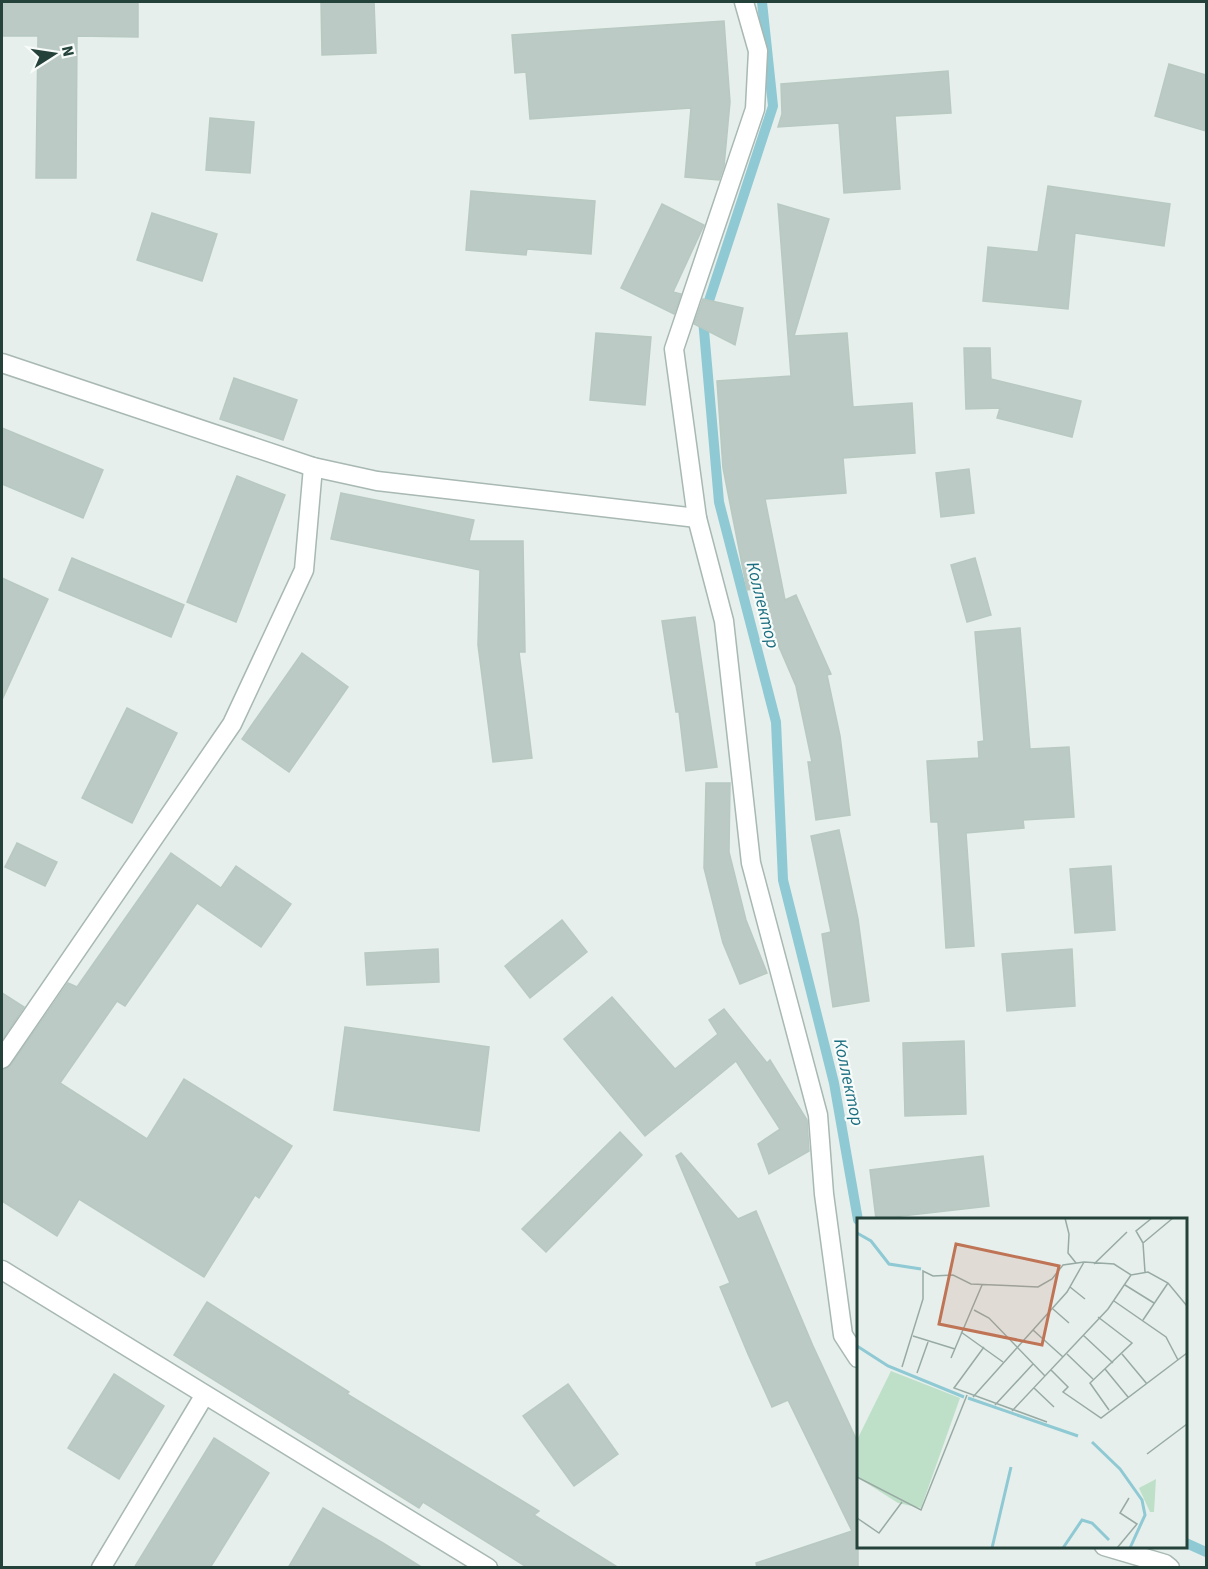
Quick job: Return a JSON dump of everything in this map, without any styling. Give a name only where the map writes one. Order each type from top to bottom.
[{"type":"street","points":[[744,2],[758,51],[754,109],[674,349],[697,518],[724,621],[751,863],[818,1115],[824,1194],[843,1335],[857,1356]]},
{"type":"street","points":[[2,363],[313,467],[377,481],[697,518]]},
{"type":"street","points":[[2,1059],[232,724],[304,570],[313,467]]},
{"type":"street","points":[[2,1270],[204,1396],[488,1568]]},
{"type":"street","points":[[101,1568],[204,1396]]},
{"type":"street","points":[[1111,1548],[1166,1564],[1170,1568]]},
{"type":"building","points":[[2,2],[138,2],[138,37],[77,36],[76,178],[36,178],[38,36],[2,36]]},
{"type":"building","points":[[321,2],[374,2],[376,53],[322,55]]},
{"type":"building","points":[[724,21],[730,102],[724,166],[719,180],[685,177],[691,108],[530,119],[526,72],[515,73],[512,35]]},
{"type":"building","points":[[1169,64],[1206,75],[1206,131],[1155,116]]},
{"type":"building","points":[[948,71],[951,113],[895,116],[900,189],[844,193],[839,123],[778,127],[782,114],[781,84]]},
{"type":"building","points":[[210,118],[254,122],[250,173],[206,170]]},
{"type":"building","points":[[1048,186],[1170,204],[1164,246],[1075,233],[1068,309],[983,301],[988,247],[1038,252]]},
{"type":"building","points":[[471,191],[595,201],[591,254],[527,249],[526,255],[466,250]]},
{"type":"building","points":[[662,204],[704,225],[673,292],[681,294],[674,314],[621,288]]},
{"type":"building","points":[[778,204],[829,219],[794,336],[847,333],[853,407],[912,403],[915,453],[843,458],[846,493],[765,499],[785,600],[796,595],[831,674],[827,675],[840,736],[850,815],[816,820],[808,762],[812,762],[796,686],[754,589],[747,590],[723,468],[717,381],[791,376]]},
{"type":"building","points":[[152,213],[217,234],[202,281],[137,260]]},
{"type":"building","points":[[703,299],[743,308],[735,345],[694,324]]},
{"type":"building","points":[[596,333],[651,337],[645,405],[590,400]]},
{"type":"building","points":[[964,348],[990,348],[991,379],[1081,401],[1072,437],[997,418],[1000,408],[966,409]]},
{"type":"building","points":[[234,378],[297,400],[283,440],[220,419]]},
{"type":"building","points":[[2,428],[103,470],[83,518],[2,484]]},
{"type":"building","points":[[969,469],[974,513],[941,517],[936,473]]},
{"type":"building","points":[[237,476],[285,495],[236,622],[187,602]]},
{"type":"building","points":[[341,493],[474,520],[469,541],[523,541],[525,652],[519,652],[532,758],[493,762],[478,645],[480,570],[331,539]]},
{"type":"building","points":[[72,558],[184,605],[171,637],[59,590]]},
{"type":"building","points":[[975,558],[991,615],[967,622],[951,565]]},
{"type":"building","points":[[2,578],[48,599],[2,700]]},
{"type":"building","points":[[695,617],[717,767],[686,771],[679,712],[676,712],[662,621]]},
{"type":"building","points":[[1020,628],[1030,749],[1069,747],[1074,817],[1023,820],[1024,828],[966,833],[974,946],[946,948],[938,822],[931,822],[927,761],[979,758],[978,742],[984,741],[975,632]]},
{"type":"building","points":[[302,653],[348,687],[289,772],[242,739]]},
{"type":"building","points":[[127,708],[177,733],[132,823],[82,798]]},
{"type":"building","points":[[706,783],[730,783],[729,852],[746,920],[767,973],[740,984],[723,943],[704,868]]},
{"type":"building","points":[[839,830],[858,919],[869,1001],[833,1007],[822,934],[831,932],[811,836]]},
{"type":"building","points":[[17,843],[57,862],[45,886],[5,867]]},
{"type":"building","points":[[171,853],[221,888],[236,866],[291,904],[261,947],[197,903],[125,1006],[117,1001],[60,1083],[147,1139],[184,1079],[292,1146],[259,1198],[255,1195],[204,1277],[79,1199],[57,1236],[2,1201],[2,1070],[11,1065],[68,983],[77,987]]},
{"type":"building","points":[[1111,866],[1115,930],[1075,933],[1070,869]]},
{"type":"building","points":[[562,920],[587,952],[530,998],[505,966]]},
{"type":"building","points":[[438,949],[439,982],[367,985],[365,953]]},
{"type":"building","points":[[1072,949],[1075,1006],[1007,1011],[1002,954]]},
{"type":"building","points":[[2,993],[24,1007],[2,1040]]},
{"type":"building","points":[[612,997],[675,1069],[718,1034],[709,1020],[724,1009],[767,1063],[770,1060],[807,1120],[809,1151],[769,1174],[758,1144],[780,1129],[736,1061],[645,1136],[564,1039]]},
{"type":"building","points":[[345,1027],[489,1047],[479,1131],[334,1110]]},
{"type":"building","points":[[964,1041],[966,1114],[905,1116],[903,1043]]},
{"type":"building","points":[[620,1132],[642,1155],[546,1252],[522,1229]]},
{"type":"building","points":[[681,1153],[738,1219],[756,1211],[813,1346],[857,1441],[858,1568],[757,1568],[756,1563],[852,1531],[788,1400],[772,1407],[720,1287],[730,1283],[676,1156]]},
{"type":"building","points":[[983,1156],[989,1206],[876,1218],[870,1170]]},
{"type":"building","points":[[207,1302],[349,1392],[347,1394],[539,1511],[534,1515],[619,1568],[528,1568],[423,1502],[419,1508],[174,1355]]},
{"type":"building","points":[[114,1374],[164,1406],[119,1479],[68,1448]]},
{"type":"building","points":[[568,1384],[618,1454],[574,1486],[523,1416]]},
{"type":"building","points":[[214,1438],[269,1473],[210,1568],[134,1568]]},
{"type":"building","points":[[323,1508],[383,1543],[423,1568],[288,1568]]},
{"type":"waterway","name":"Коллектор","points":[[762,2],[773,106],[703,319],[719,502],[776,722],[783,880],[834,1083],[858,1218]]},
{"type":"waterway","name":"Коллектор","points":[[1187,1543],[1206,1552]]}]
